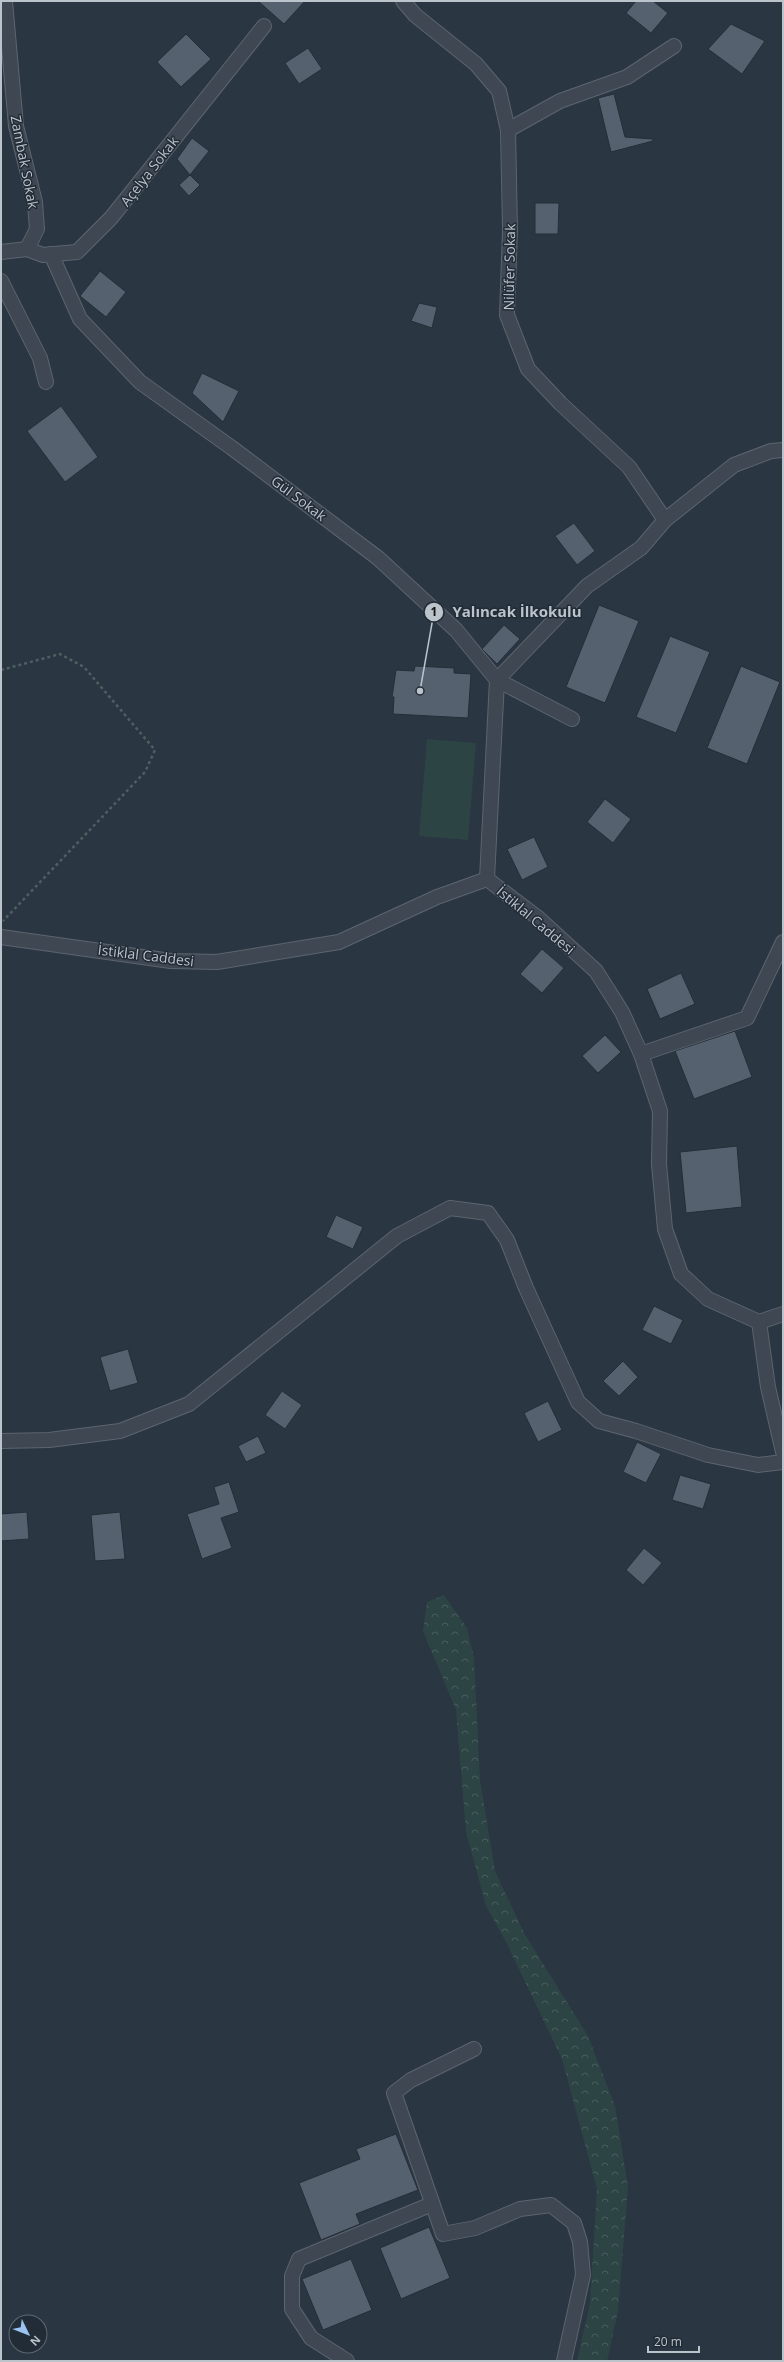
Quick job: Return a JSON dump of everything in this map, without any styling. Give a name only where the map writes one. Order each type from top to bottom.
[{"type":"street","name":"Zambak Sokak","points":[[5,1],[16,126],[35,202],[37,229],[27,249]]},
{"type":"street","name":"Nilüfer Sokak","points":[[403,1],[415,15],[476,64],[499,91],[508,130],[510,230],[507,315],[528,369],[561,404],[629,467],[665,520]]},
{"type":"street","name":"Açelya Sokak","points":[[1,252],[27,249],[43,255],[76,252],[111,218],[264,26]]},
{"type":"street","points":[[508,130],[560,101],[627,77],[674,46]]},
{"type":"street","name":"Gül Sokak","points":[[52,254],[80,319],[140,382],[232,448],[378,558],[456,630],[497,680],[572,719]]},
{"type":"street","points":[[1,281],[40,358],[46,382]]},
{"type":"street","points":[[487,879],[497,680],[587,586],[641,548],[665,520],[734,465],[771,451],[783,450]]},
{"type":"street","name":"İstiklal Caddesi","points":[[1,937],[171,961],[217,962],[339,942],[437,897],[487,879],[537,917],[596,971],[622,1012],[641,1054],[660,1111],[659,1164],[665,1229],[681,1274],[708,1300],[759,1322]]},
{"type":"street","points":[[641,1054],[747,1018],[783,942]]},
{"type":"street","points":[[1,1441],[49,1440],[120,1431],[190,1404],[397,1236],[450,1208],[488,1213],[507,1240],[526,1288],[578,1402],[599,1421],[636,1431],[708,1455],[758,1464],[783,1462]]},
{"type":"street","points":[[783,1314],[759,1322],[768,1387],[783,1452]]},
{"type":"street","points":[[474,2050],[411,2080],[394,2093],[443,2234],[474,2228],[520,2209],[551,2206],[574,2223],[580,2242],[583,2275],[564,2361]]},
{"type":"street","points":[[347,2361],[311,2338],[292,2309],[292,2276],[299,2259],[432,2204]]},
{"type":"path","points":[[1,670],[60,654],[84,667],[155,750],[145,772],[1,924]]},
{"type":"green space","points":[[427,739],[476,743],[468,840],[419,836]]},
{"type":"green space","points":[[444,1595],[467,1628],[474,1658],[480,1780],[495,1871],[524,1933],[588,2036],[615,2106],[628,2187],[618,2311],[607,2361],[577,2361],[590,2303],[597,2189],[562,2059],[506,1942],[486,1906],[466,1832],[456,1710],[423,1631],[427,1602]]},
{"type":"building","points":[[258,1],[305,1],[284,24]]},
{"type":"building","points":[[636,1],[653,1],[668,13],[651,33],[626,13]]},
{"type":"building","points":[[731,24],[765,41],[742,74],[708,49]]},
{"type":"building","points":[[186,34],[211,59],[181,87],[157,62]]},
{"type":"building","points":[[308,48],[322,69],[299,84],[285,63]]},
{"type":"building","points":[[614,94],[625,137],[653,139],[653,141],[611,152],[598,98]]},
{"type":"building","points":[[192,138],[209,151],[190,175],[177,159]]},
{"type":"building","points":[[190,175],[200,185],[189,196],[179,185]]},
{"type":"building","points":[[535,203],[559,203],[558,234],[535,234]]},
{"type":"building","points":[[100,271],[126,292],[106,317],[80,296]]},
{"type":"building","points":[[419,303],[437,307],[432,328],[411,321]]},
{"type":"building","points":[[202,373],[239,391],[223,422],[192,393]]},
{"type":"building","points":[[61,406],[98,457],[65,482],[27,431]]},
{"type":"building","points":[[574,523],[595,551],[577,565],[555,536]]},
{"type":"building","points":[[599,605],[639,621],[605,703],[566,687]]},
{"type":"building","points":[[504,625],[520,639],[497,664],[482,649]]},
{"type":"building","points":[[670,636],[710,652],[676,733],[636,717]]},
{"type":"building","points":[[415,666],[454,668],[454,673],[471,674],[468,718],[393,714],[394,697],[392,697],[396,670],[414,671]]},
{"type":"building","points":[[741,666],[780,682],[747,764],[707,748]]},
{"type":"building","points":[[605,799],[631,819],[613,843],[587,822]]},
{"type":"building","points":[[534,837],[548,867],[522,880],[507,849]]},
{"type":"building","points":[[542,949],[564,968],[542,993],[520,974]]},
{"type":"building","points":[[681,973],[695,1004],[660,1019],[647,989]]},
{"type":"building","points":[[735,1031],[752,1077],[694,1099],[675,1051]]},
{"type":"building","points":[[605,1035],[621,1052],[598,1073],[582,1056]]},
{"type":"building","points":[[737,1146],[742,1207],[686,1213],[680,1152]]},
{"type":"building","points":[[336,1215],[363,1227],[353,1249],[326,1237]]},
{"type":"building","points":[[654,1306],[683,1320],[671,1344],[642,1330]]},
{"type":"building","points":[[128,1349],[138,1383],[110,1391],[100,1357]]},
{"type":"building","points":[[623,1361],[638,1377],[619,1396],[603,1381]]},
{"type":"building","points":[[282,1391],[302,1405],[285,1429],[265,1415]]},
{"type":"building","points":[[548,1401],[562,1430],[538,1442],[524,1413]]},
{"type":"building","points":[[258,1436],[266,1453],[246,1462],[238,1446]]},
{"type":"building","points":[[637,1442],[661,1454],[646,1483],[623,1472]]},
{"type":"building","points":[[680,1475],[711,1484],[703,1509],[672,1500]]},
{"type":"building","points":[[229,1482],[239,1512],[221,1518],[232,1548],[202,1559],[187,1514],[219,1504],[214,1487]]},
{"type":"building","points":[[27,1512],[29,1539],[1,1541],[1,1514]]},
{"type":"building","points":[[120,1512],[125,1559],[95,1561],[91,1515]]},
{"type":"building","points":[[644,1548],[662,1563],[643,1585],[626,1570]]},
{"type":"building","points":[[396,2134],[418,2190],[356,2214],[360,2224],[321,2240],[299,2183],[360,2159],[356,2149]]},
{"type":"building","points":[[429,2227],[450,2278],[401,2299],[380,2248]]},
{"type":"building","points":[[351,2259],[372,2310],[323,2330],[302,2279]]},
{"type":"place","name":"Yalıncak İlkokulu","points":[[420,691]]}]
